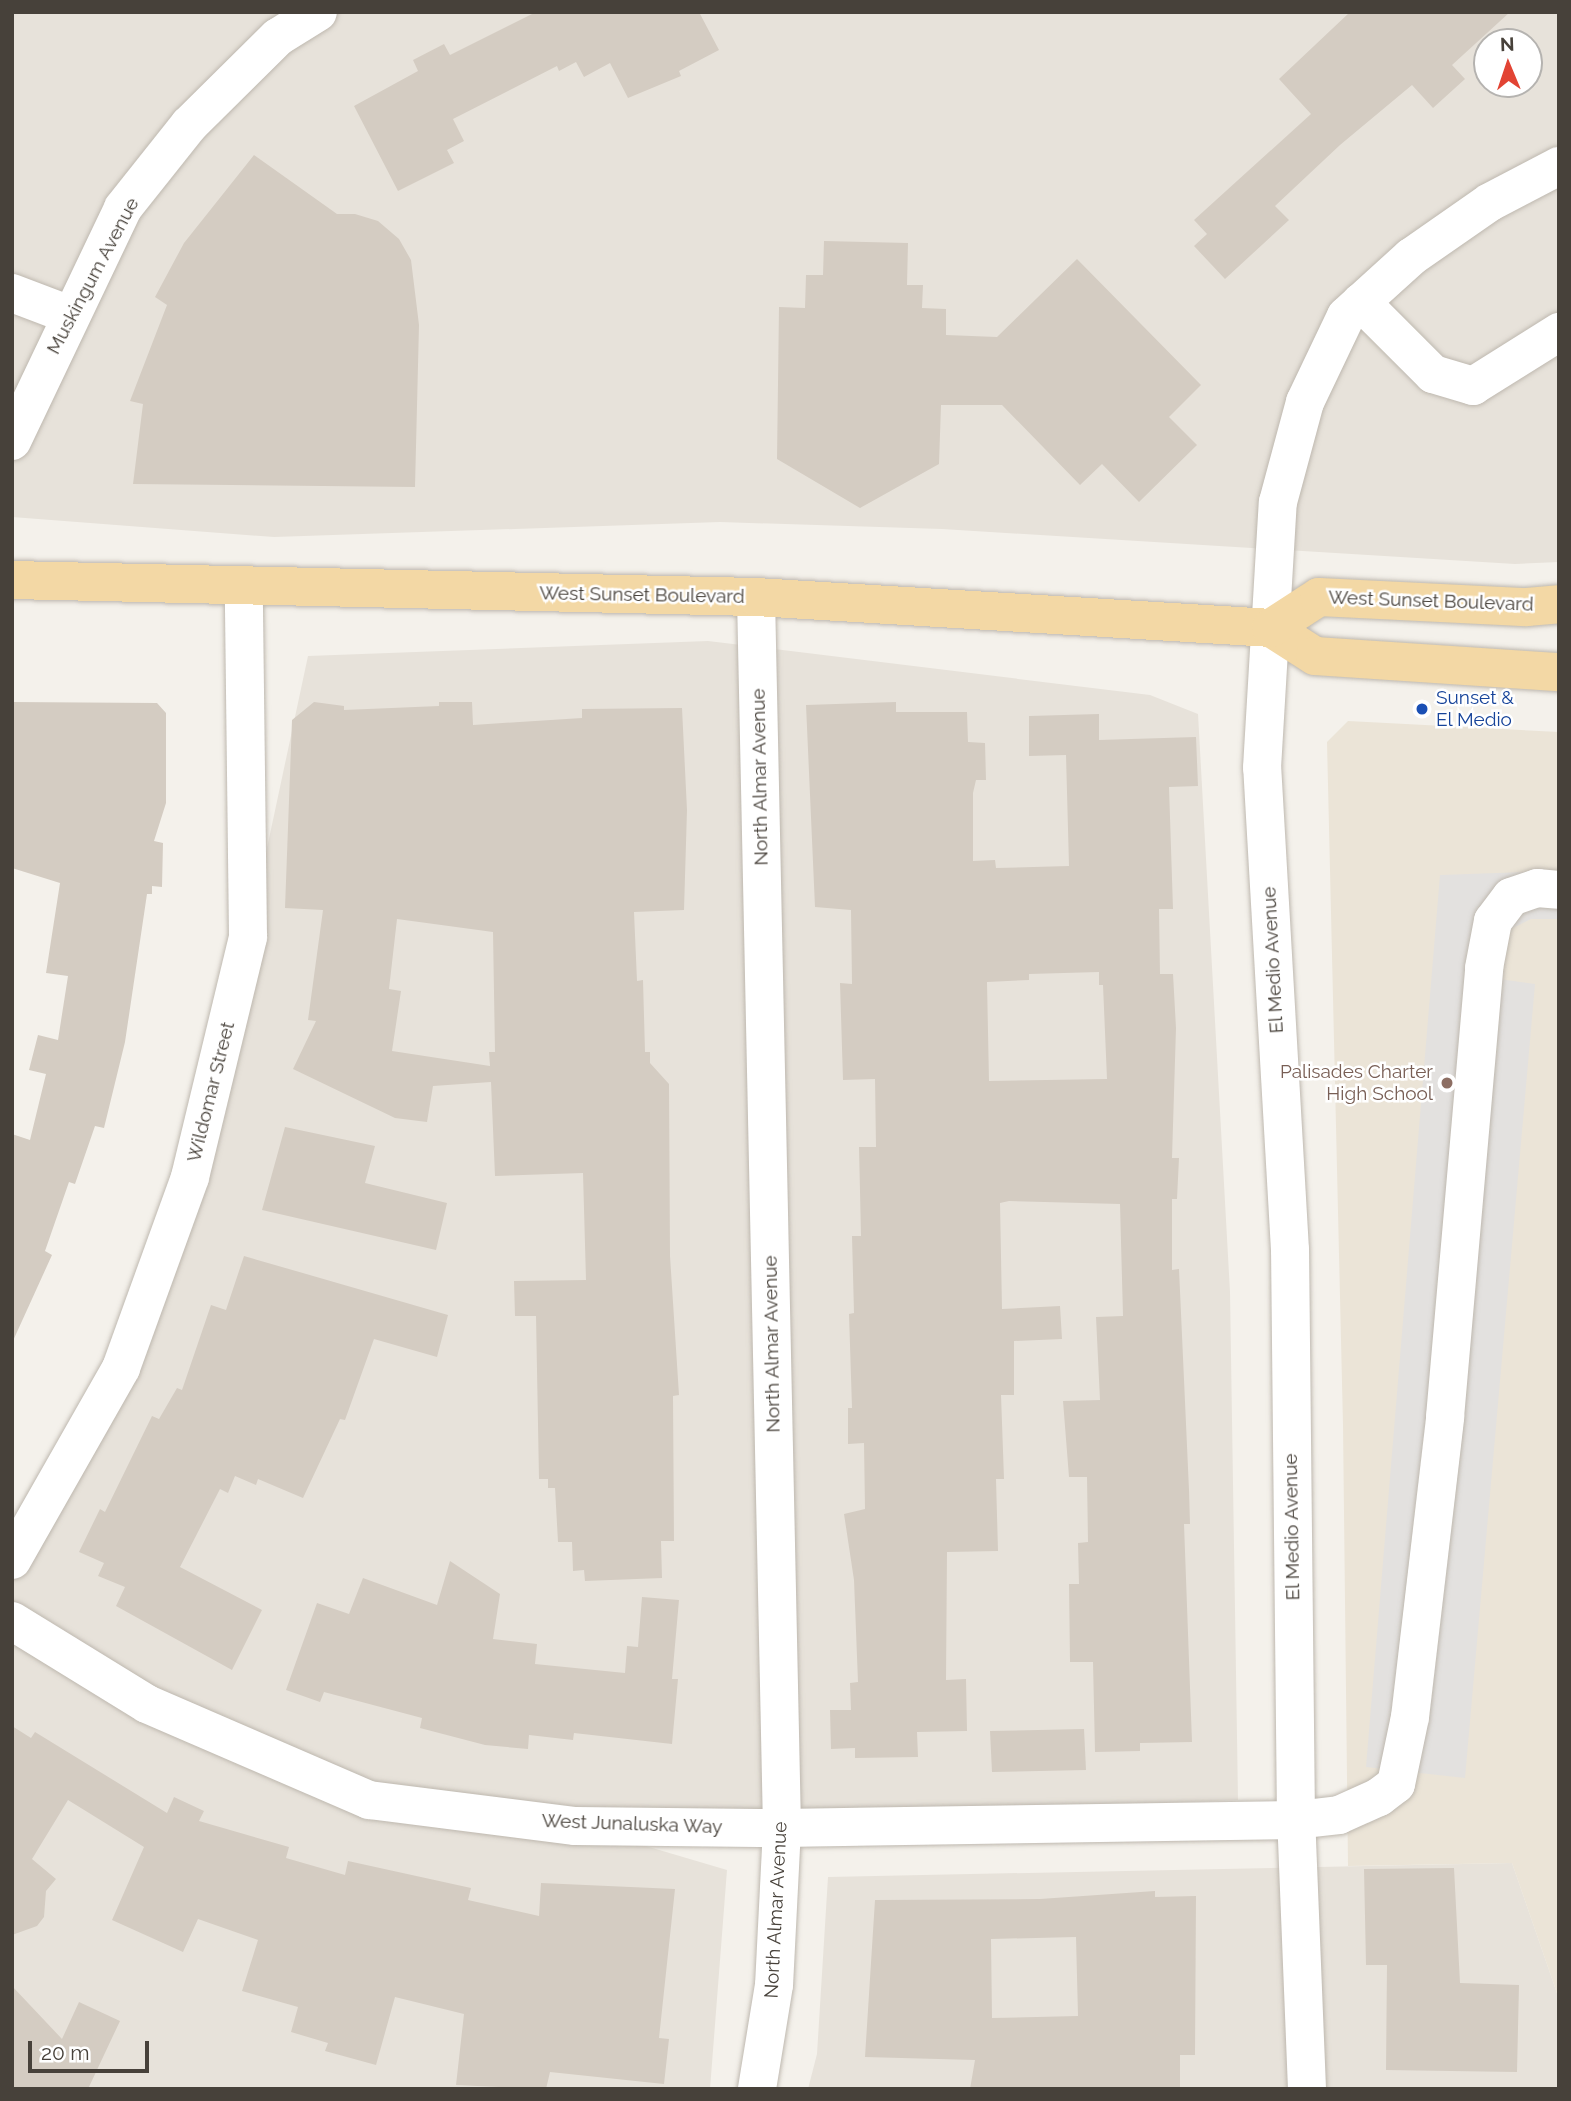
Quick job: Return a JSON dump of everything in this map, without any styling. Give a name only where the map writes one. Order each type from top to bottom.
[{"type":"main road","name":"West Sunset Boulevard","points":[[12,580],[756,597],[1271,628],[1315,656],[1559,672]]},
{"type":"main road","name":"West Sunset Boulevard","points":[[1271,628],[1320,597],[1527,607],[1559,604]]},
{"type":"street","name":"Muskingum Avenue","points":[[12,441],[69,315],[124,208],[189,125],[278,37],[318,12]]},
{"type":"street","name":"El Medio Avenue","points":[[1307,2089],[1296,1820],[1290,1250],[1262,768],[1278,502],[1305,402],[1346,316],[1411,257],[1479,210],[1559,166]]},
{"type":"street","points":[[12,293],[69,315]]},
{"type":"street","points":[[1361,302],[1433,374],[1474,386],[1559,332]]},
{"type":"street","name":"Wildomar Street","points":[[12,1560],[121,1368],[190,1177],[245,951],[244,586]]},
{"type":"street","name":"North Almar Avenue","points":[[756,597],[782,1828],[774,1985],[757,2089]]},
{"type":"street","name":"West Junaluska Way","points":[[12,1621],[147,1704],[369,1800],[575,1826],[782,1828],[1296,1820],[1339,1815],[1396,1784],[1410,1717],[1445,1417],[1486,956],[1493,921],[1511,897],[1537,888],[1559,890]]},
{"type":"shaded area","points":[[12,12],[1559,12],[1559,562],[1515,564],[942,529],[720,522],[274,537],[12,517]]},
{"type":"shaded area","points":[[708,641],[1150,695],[1198,714],[1230,1292],[1238,1800],[578,1826],[727,1870],[710,2089],[12,2089],[12,1560],[121,1368],[248,937],[308,656]]},
{"type":"shaded area","name":"Palisades Charter High School","points":[[1348,721],[1559,732],[1559,1999],[1512,1863],[1348,1866],[1343,1425],[1327,742]]},
{"type":"shaded area","points":[[1559,871],[1559,919],[1531,919],[1502,933],[1499,979],[1535,984],[1465,1778],[1366,1767],[1440,875]]},
{"type":"shaded area","points":[[1512,1863],[1559,1999],[1559,2089],[808,2089],[817,2054],[828,1877]]},
{"type":"building","points":[[536,12],[699,12],[719,50],[679,71],[681,76],[628,98],[610,63],[584,77],[576,62],[559,71],[557,66],[453,119],[464,141],[447,150],[454,163],[398,191],[354,106],[418,71],[413,60],[444,44],[450,55]]},
{"type":"building","points":[[1350,12],[1510,12],[1492,28],[1473,28],[1473,46],[1452,65],[1465,79],[1433,108],[1412,85],[1340,145],[1275,206],[1289,220],[1225,279],[1194,246],[1207,234],[1194,220],[1311,114],[1279,79]]},
{"type":"building","points":[[254,155],[337,214],[355,214],[378,221],[399,239],[411,260],[419,325],[415,487],[133,484],[143,404],[130,401],[167,305],[155,297],[184,243]]},
{"type":"building","points":[[824,241],[908,243],[907,285],[923,285],[922,308],[946,309],[946,335],[997,337],[1077,259],[1201,385],[1169,417],[1197,445],[1139,502],[1102,464],[1080,485],[1002,405],[941,405],[939,464],[860,508],[777,459],[779,307],[805,308],[806,275],[823,275]]},
{"type":"building","points":[[12,702],[157,703],[166,713],[166,803],[154,841],[163,843],[162,887],[152,886],[152,894],[147,894],[125,1042],[104,1128],[95,1126],[75,1184],[69,1182],[45,1251],[52,1255],[12,1343],[12,1134],[30,1140],[46,1074],[29,1070],[38,1035],[58,1040],[68,976],[46,973],[60,883],[12,868]]},
{"type":"building","points":[[314,702],[344,706],[344,710],[439,706],[439,702],[472,702],[473,725],[582,718],[582,709],[682,708],[687,810],[684,910],[634,912],[637,981],[643,980],[645,1052],[650,1052],[650,1063],[669,1084],[670,1256],[679,1395],[673,1396],[674,1541],[661,1541],[662,1578],[585,1581],[584,1570],[573,1571],[572,1542],[558,1542],[555,1488],[548,1488],[548,1479],[539,1479],[536,1316],[515,1316],[514,1281],[586,1280],[583,1173],[495,1176],[491,1082],[433,1086],[427,1122],[395,1118],[293,1069],[316,1021],[308,1020],[323,910],[285,908],[292,720]],"holes":[[[397,919],[493,932],[495,1052],[489,1052],[490,1066],[392,1051],[401,991],[389,989]]]},
{"type":"building","points":[[896,702],[896,712],[967,712],[968,742],[985,743],[986,780],[976,780],[973,793],[973,861],[995,860],[996,868],[1069,866],[1066,755],[1029,756],[1029,716],[1099,714],[1099,740],[1196,737],[1198,786],[1169,787],[1173,909],[1159,909],[1160,974],[1173,974],[1176,1028],[1172,1158],[1179,1158],[1177,1199],[1172,1199],[1172,1270],[1179,1269],[1189,1490],[1190,1524],[1184,1524],[1192,1742],[1140,1743],[1140,1751],[1095,1752],[1093,1662],[1070,1662],[1069,1584],[1079,1584],[1078,1543],[1088,1542],[1087,1477],[1069,1477],[1063,1401],[1100,1400],[1096,1317],[1123,1316],[1120,1204],[1009,1201],[1000,1203],[1002,1309],[1060,1306],[1062,1339],[1014,1341],[1014,1395],[1001,1395],[1004,1479],[996,1479],[998,1551],[947,1552],[946,1680],[966,1679],[967,1731],[917,1732],[918,1757],[855,1758],[855,1748],[831,1749],[830,1710],[851,1710],[850,1683],[858,1682],[854,1580],[844,1514],[865,1509],[864,1443],[848,1444],[848,1408],[852,1408],[849,1314],[854,1313],[852,1236],[861,1236],[859,1147],[876,1147],[875,1079],[843,1080],[840,983],[852,984],[851,910],[815,907],[806,705]],"holes":[[[1099,972],[1099,985],[1103,985],[1107,1079],[989,1081],[987,982],[1029,980],[1029,974]]]},
{"type":"building","points":[[285,1127],[375,1146],[365,1183],[447,1203],[436,1250],[262,1210]]},
{"type":"building","points":[[244,1256],[448,1315],[437,1357],[374,1339],[345,1420],[340,1419],[303,1498],[258,1479],[256,1485],[235,1476],[228,1493],[220,1489],[180,1567],[262,1610],[232,1670],[116,1606],[125,1587],[98,1576],[104,1563],[79,1552],[100,1509],[105,1512],[152,1416],[159,1419],[177,1388],[182,1390],[211,1305],[226,1310]]},
{"type":"building","points":[[450,1561],[500,1594],[493,1639],[537,1644],[535,1664],[625,1673],[627,1646],[638,1647],[642,1597],[679,1600],[672,1679],[678,1679],[672,1744],[574,1733],[573,1740],[529,1735],[528,1749],[485,1745],[420,1728],[422,1718],[324,1692],[320,1702],[286,1690],[317,1603],[349,1614],[363,1578],[437,1605]]},
{"type":"building","points":[[12,1726],[31,1738],[35,1732],[167,1813],[174,1797],[204,1811],[199,1821],[289,1847],[286,1858],[345,1875],[348,1861],[471,1888],[468,1900],[539,1916],[541,1883],[675,1889],[659,2038],[669,2039],[664,2084],[550,2072],[546,2089],[456,2085],[464,2014],[395,1997],[376,2065],[325,2051],[328,2043],[291,2032],[298,2007],[242,1991],[258,1940],[198,1919],[183,1952],[112,1920],[144,1847],[68,1800],[32,1859],[56,1879],[46,1891],[44,1917],[37,1926],[12,1935]]},
{"type":"building","points":[[1084,1729],[1086,1770],[992,1772],[990,1731]]},
{"type":"building","points":[[1454,1868],[1460,1983],[1519,1985],[1517,2072],[1386,2070],[1387,1965],[1366,1965],[1364,1869]]},
{"type":"building","points":[[1155,1891],[1155,1897],[1196,1896],[1195,2055],[1180,2055],[1180,2089],[970,2089],[975,2060],[865,2057],[875,1900],[1040,1899]],"holes":[[[1076,1937],[1078,2016],[992,2018],[991,1939]]]},
{"type":"building","points":[[12,1986],[62,2039],[79,2002],[120,2021],[88,2089],[12,2089]]},
{"type":"place","name":"Sunset & El Medio","points":[[1422,709]]},
{"type":"place","name":"Palisades Charter High School","points":[[1447,1083]]}]
